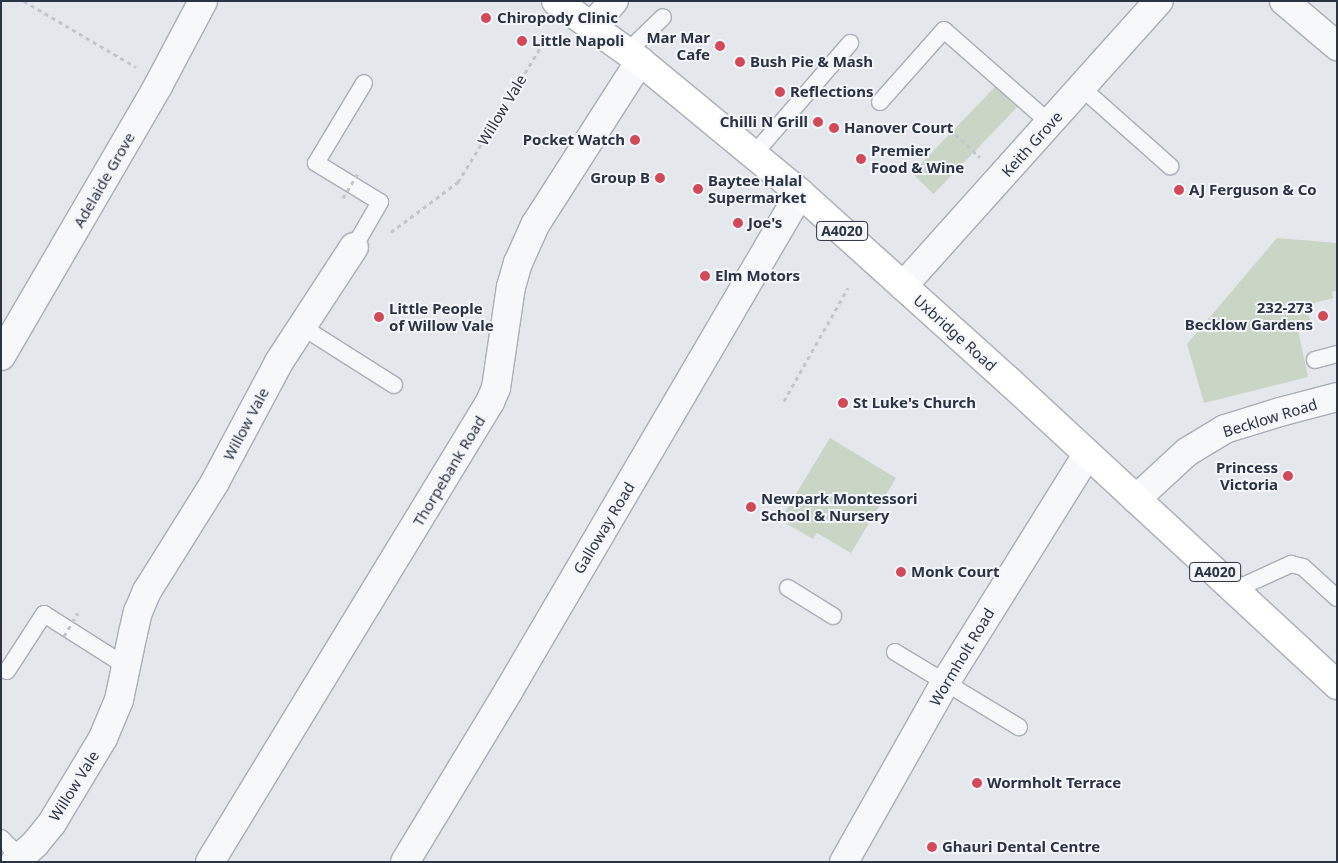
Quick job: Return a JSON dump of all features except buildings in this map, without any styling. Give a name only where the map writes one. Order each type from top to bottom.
[{"type":"main road","name":"Uxbridge Road","points":[[556,1],[633,57],[800,193],[1337,685]]},
{"type":"street","name":"Adelaide Grove","points":[[1,356],[148,104],[203,1]]},
{"type":"street","points":[[592,27],[614,1]]},
{"type":"street","name":"Keith Grove","points":[[903,286],[1159,1]]},
{"type":"street","points":[[1284,1],[1337,46]]},
{"type":"street","name":"Thorpebank Road","points":[[210,862],[490,402],[496,388],[511,287],[518,263],[535,226],[633,57]]},
{"type":"street","name":"Galloway Road","points":[[405,862],[510,690],[800,193]]},
{"type":"street","name":"Willow Vale","points":[[18,860],[35,844],[52,822],[103,738],[119,700],[138,612],[147,592],[215,482],[279,362],[354,247]]},
{"type":"street","name":"Becklow Road","points":[[1136,499],[1186,452],[1225,429],[1337,397]]},
{"type":"street","name":"Wormholt Road","points":[[844,862],[945,683],[1087,455]]},
{"type":"lane","points":[[633,57],[663,17]]},
{"type":"lane","points":[[880,102],[944,30],[1050,124]]},
{"type":"lane","points":[[754,154],[850,43]]},
{"type":"lane","points":[[354,247],[380,202],[316,163],[364,83]]},
{"type":"lane","points":[[1082,88],[1170,166]]},
{"type":"lane","points":[[301,326],[394,385]]},
{"type":"lane","points":[[1315,360],[1337,354]]},
{"type":"lane","points":[[1234,590],[1291,564],[1303,566],[1337,598]]},
{"type":"lane","points":[[788,588],[833,616]]},
{"type":"lane","points":[[7,671],[44,614],[126,666]]},
{"type":"lane","points":[[895,652],[1019,727]]},
{"type":"lane","points":[[1,838],[18,860]]},
{"type":"path","points":[[24,1],[139,69]]},
{"type":"path","name":"Willow Vale","points":[[354,247],[369,250],[458,182],[545,40]]},
{"type":"path","points":[[954,134],[981,157]]},
{"type":"path","points":[[343,198],[359,171]]},
{"type":"path","points":[[784,400],[848,288]]},
{"type":"path","points":[[64,636],[78,613]]},
{"type":"green space","points":[[996,86],[1018,107],[934,194],[912,173]]},
{"type":"green space","points":[[1277,238],[1337,243],[1337,291],[1332,292],[1333,298],[1306,305],[1312,328],[1298,330],[1308,377],[1204,403],[1187,344]]},
{"type":"green space","points":[[830,438],[896,478],[851,553],[817,533],[813,539],[780,520]]},
{"type":"place","name":"Chiropody Clinic","points":[[486,18]]},
{"type":"place","name":"Little Napoli","points":[[522,41]]},
{"type":"place","name":"Mar Mar Cafe","points":[[720,46]]},
{"type":"place","name":"Bush Pie & Mash","points":[[740,62]]},
{"type":"place","name":"Reflections","points":[[780,92]]},
{"type":"place","name":"Chilli N Grill","points":[[818,122]]},
{"type":"place","name":"Hanover Court","points":[[834,128]]},
{"type":"place","name":"Pocket Watch","points":[[635,140]]},
{"type":"place","name":"Premier Food & Wine","points":[[861,159]]},
{"type":"place","name":"Group B","points":[[660,178]]},
{"type":"place","name":"Baytee Halal Supermarket","points":[[698,189]]},
{"type":"place","name":"AJ Ferguson & Co","points":[[1179,190]]},
{"type":"place","name":"Joe's","points":[[738,223]]},
{"type":"place","name":"Elm Motors","points":[[705,276]]},
{"type":"place","name":"232-273 Becklow Gardens","points":[[1323,316]]},
{"type":"place","name":"Little People of Willow Vale","points":[[379,317]]},
{"type":"place","name":"St Luke's Church","points":[[843,403]]},
{"type":"place","name":"Princess Victoria","points":[[1288,476]]},
{"type":"place","name":"Newpark Montessori School & Nursery","points":[[751,507]]},
{"type":"place","name":"Monk Court","points":[[901,572]]},
{"type":"place","name":"Wormholt Terrace","points":[[977,783]]},
{"type":"place","name":"Ghauri Dental Centre","points":[[932,847]]}]
